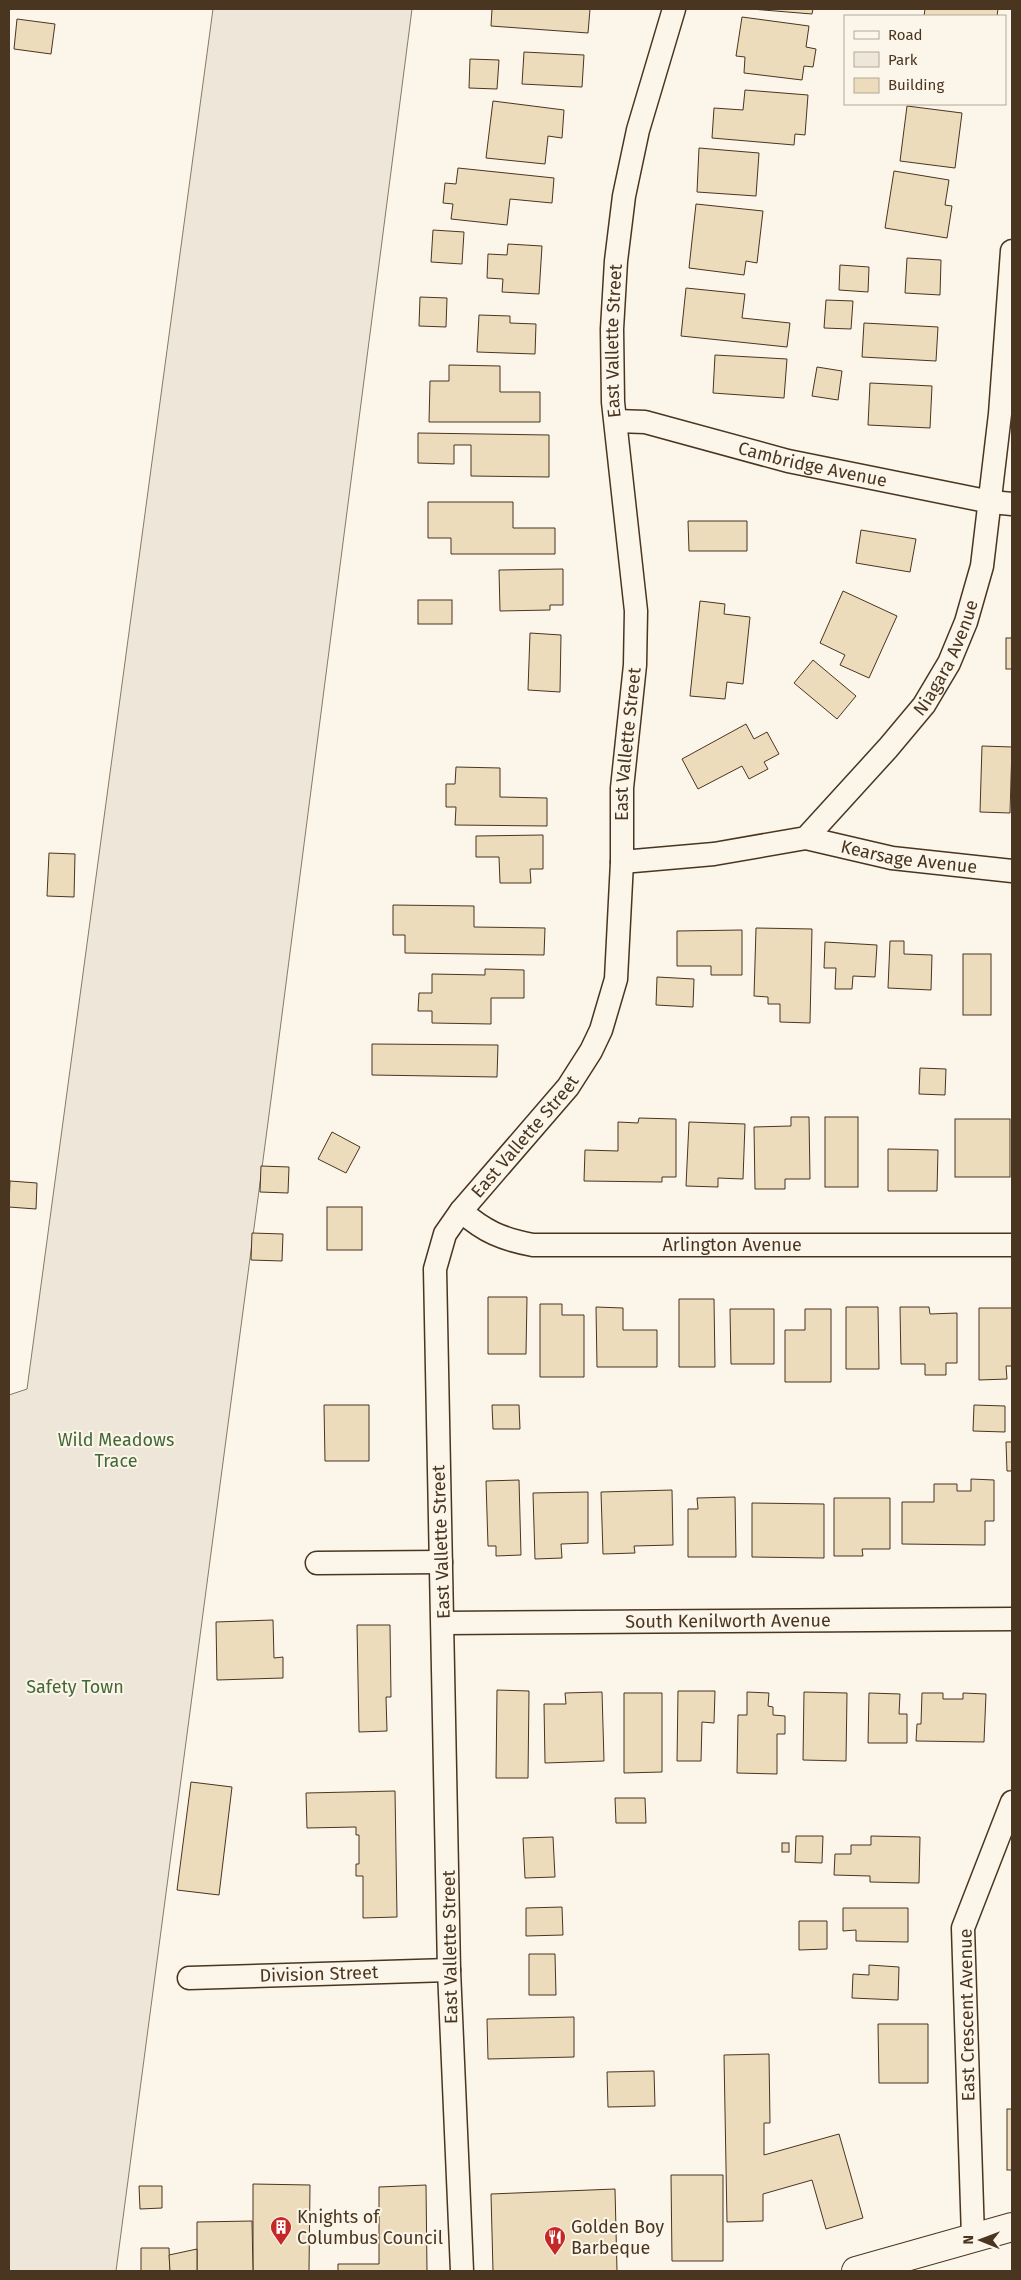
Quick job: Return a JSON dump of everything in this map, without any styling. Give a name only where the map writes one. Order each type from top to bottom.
[{"type":"main road","points":[[856,2271],[1012,2227]]},
{"type":"street","name":"East Vallette Street","points":[[462,2271],[449,1970],[444,1623],[435,1269],[445,1234],[461,1211],[568,1087],[591,1051],[600,1030],[616,979],[622,862],[622,788],[635,666],[636,611],[613,402],[612,329],[616,261],[624,196],[638,130],[674,9]]},
{"type":"street","name":"Niagara Avenue","points":[[806,838],[888,748],[924,705],[949,663],[977,588],[1001,503],[1012,251]]},
{"type":"street","name":"Cambridge Avenue","points":[[616,421],[644,422],[788,461],[1001,503]]},
{"type":"street","points":[[622,862],[714,854],[806,838]]},
{"type":"street","name":"Kearsage Avenue","points":[[806,838],[892,858],[1012,871]]},
{"type":"street","name":"Arlington Avenue","points":[[461,1211],[478,1226],[504,1239],[533,1245],[1012,1244]]},
{"type":"street","points":[[317,1563],[441,1562]]},
{"type":"street","name":"South Kenilworth Avenue","points":[[444,1623],[1012,1619]]},
{"type":"street","name":"East Crescent Avenue","points":[[973,2237],[963,1928],[1012,1802]]},
{"type":"street","name":"Division Street","points":[[189,1978],[449,1970]]},
{"type":"green space","name":"Wild Meadows Trace","points":[[213,9],[412,9],[272,1092],[116,2271],[9,2271],[9,1395],[27,1389]]},
{"type":"building","points":[[492,9],[590,9],[588,33],[491,26]]},
{"type":"building","points":[[751,9],[813,9],[812,14]]},
{"type":"building","points":[[925,9],[998,9],[997,15],[924,15]]},
{"type":"building","points":[[742,17],[809,26],[806,47],[816,49],[813,67],[804,66],[802,80],[744,73],[745,57],[736,56]]},
{"type":"building","points":[[17,19],[55,24],[51,54],[14,49]]},
{"type":"building","points":[[524,52],[584,55],[582,87],[522,84]]},
{"type":"building","points":[[470,59],[499,60],[497,89],[469,88]]},
{"type":"building","points":[[745,90],[808,95],[805,135],[795,134],[794,145],[712,138],[714,108],[743,110]]},
{"type":"building","points":[[493,101],[564,110],[562,138],[548,136],[545,164],[486,158]]},
{"type":"building","points":[[907,106],[962,113],[955,168],[900,161]]},
{"type":"building","points":[[699,148],[759,153],[756,196],[697,192]]},
{"type":"building","points":[[458,168],[554,178],[552,203],[510,199],[507,225],[451,219],[453,204],[443,203],[445,183],[456,184]]},
{"type":"building","points":[[894,171],[949,180],[945,205],[952,206],[947,238],[885,228]]},
{"type":"building","points":[[696,204],[763,211],[757,263],[746,261],[744,275],[689,268]]},
{"type":"building","points":[[433,230],[464,232],[462,264],[431,262]]},
{"type":"building","points":[[508,244],[542,246],[539,294],[502,292],[503,279],[487,278],[488,254],[507,255]]},
{"type":"building","points":[[907,258],[941,260],[940,295],[905,293]]},
{"type":"building","points":[[840,265],[869,267],[868,292],[839,290]]},
{"type":"building","points":[[686,288],[745,294],[742,318],[790,323],[787,347],[681,336]]},
{"type":"building","points":[[420,297],[447,298],[446,327],[419,326]]},
{"type":"building","points":[[826,300],[853,301],[851,329],[824,328]]},
{"type":"building","points":[[479,315],[510,316],[510,323],[536,324],[535,354],[477,352]]},
{"type":"building","points":[[864,323],[938,327],[936,361],[862,357]]},
{"type":"building","points":[[715,355],[787,359],[784,398],[713,393]]},
{"type":"building","points":[[449,365],[500,366],[500,392],[540,392],[540,422],[429,422],[430,381],[449,381]]},
{"type":"building","points":[[817,367],[842,371],[838,400],[812,396]]},
{"type":"building","points":[[870,383],[932,386],[930,428],[868,425]]},
{"type":"building","points":[[418,433],[549,435],[549,477],[471,476],[471,445],[454,445],[454,464],[418,463]]},
{"type":"building","points":[[428,502],[513,502],[513,528],[555,528],[555,554],[451,554],[451,538],[428,538]]},
{"type":"building","points":[[688,521],[747,521],[747,551],[689,551]]},
{"type":"building","points":[[861,530],[916,539],[910,572],[856,563]]},
{"type":"building","points":[[563,569],[563,605],[550,605],[550,610],[500,611],[499,570]]},
{"type":"building","points":[[843,591],[897,616],[869,678],[840,665],[845,655],[820,643]]},
{"type":"building","points":[[418,600],[452,600],[452,624],[418,624]]},
{"type":"building","points":[[700,601],[725,604],[724,614],[750,617],[743,684],[727,682],[725,699],[690,696]]},
{"type":"building","points":[[530,633],[561,635],[560,692],[528,690]]},
{"type":"building","points":[[1006,638],[1012,638],[1012,669],[1006,669]]},
{"type":"building","points":[[813,660],[856,696],[837,719],[794,683]]},
{"type":"building","points":[[746,724],[754,739],[767,732],[779,754],[764,762],[768,769],[749,779],[742,766],[698,789],[682,759]]},
{"type":"building","points":[[982,746],[1012,747],[1010,813],[980,812]]},
{"type":"building","points":[[456,767],[500,768],[500,797],[547,798],[547,826],[455,825],[456,807],[446,807],[446,784],[455,784]]},
{"type":"building","points":[[543,835],[543,869],[530,869],[531,883],[500,883],[499,857],[476,857],[476,836]]},
{"type":"building","points":[[49,853],[75,854],[74,897],[47,896]]},
{"type":"building","points":[[393,905],[474,906],[474,927],[545,928],[544,955],[405,953],[405,935],[393,935]]},
{"type":"building","points":[[756,928],[812,929],[810,1023],[780,1022],[780,1004],[768,1004],[768,997],[754,996]]},
{"type":"building","points":[[742,930],[742,975],[711,975],[711,966],[677,966],[677,931]]},
{"type":"building","points":[[890,941],[904,941],[904,954],[932,955],[931,990],[888,988]]},
{"type":"building","points":[[825,942],[877,945],[875,977],[853,976],[852,989],[835,989],[836,968],[824,968]]},
{"type":"building","points":[[963,954],[991,954],[991,1015],[963,1015]]},
{"type":"building","points":[[485,969],[524,970],[524,998],[491,998],[491,1024],[432,1023],[432,1011],[418,1011],[419,993],[432,993],[432,974],[485,975]]},
{"type":"building","points":[[657,977],[694,979],[693,1007],[656,1005]]},
{"type":"building","points":[[372,1044],[498,1045],[497,1077],[372,1075]]},
{"type":"building","points":[[920,1068],[946,1069],[945,1095],[919,1094]]},
{"type":"building","points":[[791,1117],[809,1117],[810,1179],[785,1179],[785,1189],[755,1189],[754,1127],[791,1126]]},
{"type":"building","points":[[825,1117],[858,1117],[858,1187],[825,1187]]},
{"type":"building","points":[[639,1118],[676,1119],[676,1177],[662,1177],[662,1182],[584,1181],[585,1150],[618,1151],[618,1122],[638,1123]]},
{"type":"building","points":[[955,1119],[1010,1119],[1010,1177],[955,1177]]},
{"type":"building","points":[[689,1122],[745,1124],[743,1179],[718,1178],[718,1187],[686,1186]]},
{"type":"building","points":[[332,1132],[360,1147],[346,1173],[318,1159]]},
{"type":"building","points":[[888,1149],[938,1150],[937,1191],[888,1191]]},
{"type":"building","points":[[261,1166],[289,1167],[288,1193],[260,1192]]},
{"type":"building","points":[[10,1181],[37,1183],[36,1209],[9,1207]]},
{"type":"building","points":[[327,1207],[362,1207],[362,1250],[327,1250]]},
{"type":"building","points":[[252,1233],[283,1234],[282,1261],[251,1260]]},
{"type":"building","points":[[488,1297],[527,1297],[526,1354],[488,1354]]},
{"type":"building","points":[[679,1299],[714,1299],[715,1367],[679,1367]]},
{"type":"building","points":[[540,1304],[562,1304],[562,1315],[584,1315],[584,1377],[540,1377]]},
{"type":"building","points":[[596,1307],[623,1308],[623,1330],[657,1330],[657,1367],[597,1367]]},
{"type":"building","points":[[846,1307],[878,1307],[879,1369],[846,1369]]},
{"type":"building","points":[[900,1307],[929,1307],[930,1314],[957,1313],[957,1363],[946,1363],[946,1375],[925,1375],[925,1364],[901,1364]]},
{"type":"building","points":[[979,1308],[1012,1308],[1012,1366],[1006,1366],[1007,1379],[979,1380]]},
{"type":"building","points":[[730,1309],[774,1309],[774,1364],[731,1364]]},
{"type":"building","points":[[805,1309],[831,1309],[831,1382],[785,1382],[785,1330],[805,1330]]},
{"type":"building","points":[[324,1405],[369,1405],[369,1461],[325,1461]]},
{"type":"building","points":[[492,1405],[519,1405],[520,1429],[493,1429]]},
{"type":"building","points":[[974,1405],[1005,1406],[1005,1432],[973,1431]]},
{"type":"building","points":[[1006,1442],[1012,1442],[1012,1471],[1007,1471]]},
{"type":"building","points":[[971,1479],[994,1480],[994,1521],[985,1521],[985,1545],[902,1544],[902,1502],[934,1502],[934,1484],[957,1484],[957,1491],[971,1491]]},
{"type":"building","points":[[519,1480],[521,1555],[496,1556],[496,1546],[488,1546],[486,1481]]},
{"type":"building","points":[[672,1490],[673,1545],[634,1546],[635,1553],[603,1554],[601,1492]]},
{"type":"building","points":[[588,1492],[588,1543],[561,1544],[562,1558],[535,1559],[533,1493]]},
{"type":"building","points":[[735,1497],[736,1557],[688,1557],[688,1509],[698,1509],[697,1498]]},
{"type":"building","points":[[834,1498],[890,1498],[890,1549],[862,1549],[863,1556],[834,1556]]},
{"type":"building","points":[[752,1503],[824,1504],[824,1558],[752,1557]]},
{"type":"building","points":[[273,1620],[274,1658],[283,1657],[283,1678],[217,1680],[216,1622]]},
{"type":"building","points":[[357,1625],[390,1625],[391,1697],[386,1697],[387,1731],[359,1732]]},
{"type":"building","points":[[497,1690],[529,1691],[528,1778],[496,1778]]},
{"type":"building","points":[[678,1691],[715,1691],[714,1723],[702,1722],[701,1761],[677,1761]]},
{"type":"building","points":[[602,1692],[604,1761],[545,1763],[544,1704],[566,1704],[565,1693]]},
{"type":"building","points":[[747,1692],[769,1693],[768,1706],[773,1707],[773,1715],[785,1716],[785,1734],[777,1734],[777,1774],[737,1773],[738,1715],[747,1715]]},
{"type":"building","points":[[804,1692],[847,1693],[846,1761],[803,1760]]},
{"type":"building","points":[[624,1693],[662,1693],[662,1772],[624,1773]]},
{"type":"building","points":[[869,1693],[900,1694],[899,1714],[907,1714],[907,1743],[868,1743]]},
{"type":"building","points":[[922,1693],[943,1693],[943,1699],[963,1699],[963,1693],[986,1694],[984,1742],[916,1741],[917,1724],[921,1724]]},
{"type":"building","points":[[191,1782],[232,1787],[219,1895],[177,1890]]},
{"type":"building","points":[[395,1791],[397,1917],[363,1918],[363,1876],[356,1876],[356,1864],[359,1864],[359,1835],[356,1835],[356,1827],[307,1828],[306,1793]]},
{"type":"building","points":[[615,1798],[645,1798],[646,1823],[616,1823]]},
{"type":"building","points":[[796,1836],[823,1836],[822,1863],[795,1862]]},
{"type":"building","points":[[871,1836],[920,1837],[919,1883],[870,1882],[870,1876],[834,1875],[835,1854],[851,1854],[851,1845],[871,1845]]},
{"type":"building","points":[[553,1837],[555,1877],[525,1878],[523,1838]]},
{"type":"building","points":[[782,1843],[789,1843],[789,1852],[782,1852]]},
{"type":"building","points":[[562,1907],[563,1935],[526,1936],[526,1908]]},
{"type":"building","points":[[843,1908],[908,1908],[908,1942],[856,1941],[856,1930],[843,1931]]},
{"type":"building","points":[[799,1921],[827,1921],[827,1949],[799,1950]]},
{"type":"building","points":[[529,1954],[555,1954],[556,1995],[529,1995]]},
{"type":"building","points":[[869,1965],[899,1967],[898,2000],[852,1998],[853,1974],[869,1975]]},
{"type":"building","points":[[574,2017],[574,2057],[488,2059],[487,2019]]},
{"type":"building","points":[[878,2024],[928,2024],[928,2083],[879,2083]]},
{"type":"building","points":[[769,2054],[770,2123],[764,2123],[764,2155],[839,2134],[863,2218],[826,2229],[812,2180],[763,2194],[763,2221],[727,2222],[724,2055]]},
{"type":"building","points":[[654,2071],[655,2106],[608,2107],[607,2072]]},
{"type":"building","points":[[1007,2109],[1012,2109],[1012,2170],[1007,2170]]},
{"type":"building","points":[[671,2175],[723,2175],[723,2261],[672,2261]]},
{"type":"building","name":"Knights of Columbus Council","points":[[253,2184],[310,2185],[309,2271],[253,2271]]},
{"type":"building","points":[[426,2185],[427,2271],[338,2271],[338,2264],[379,2264],[379,2187]]},
{"type":"building","points":[[139,2186],[162,2186],[162,2208],[140,2209]]},
{"type":"building","points":[[615,2189],[617,2271],[493,2271],[491,2194]]},
{"type":"building","points":[[252,2221],[253,2271],[197,2271],[197,2222]]},
{"type":"building","points":[[141,2248],[169,2248],[170,2271],[141,2271]]},
{"type":"building","points":[[197,2249],[197,2271],[170,2271],[169,2255]]},
{"type":"place","name":"Knights of Columbus Council","points":[[281,2246]]},
{"type":"place","name":"Golden Boy Barbeque","points":[[555,2256]]},
{"type":"park label","name":"Safety Town","points":[[75,1687]]}]
